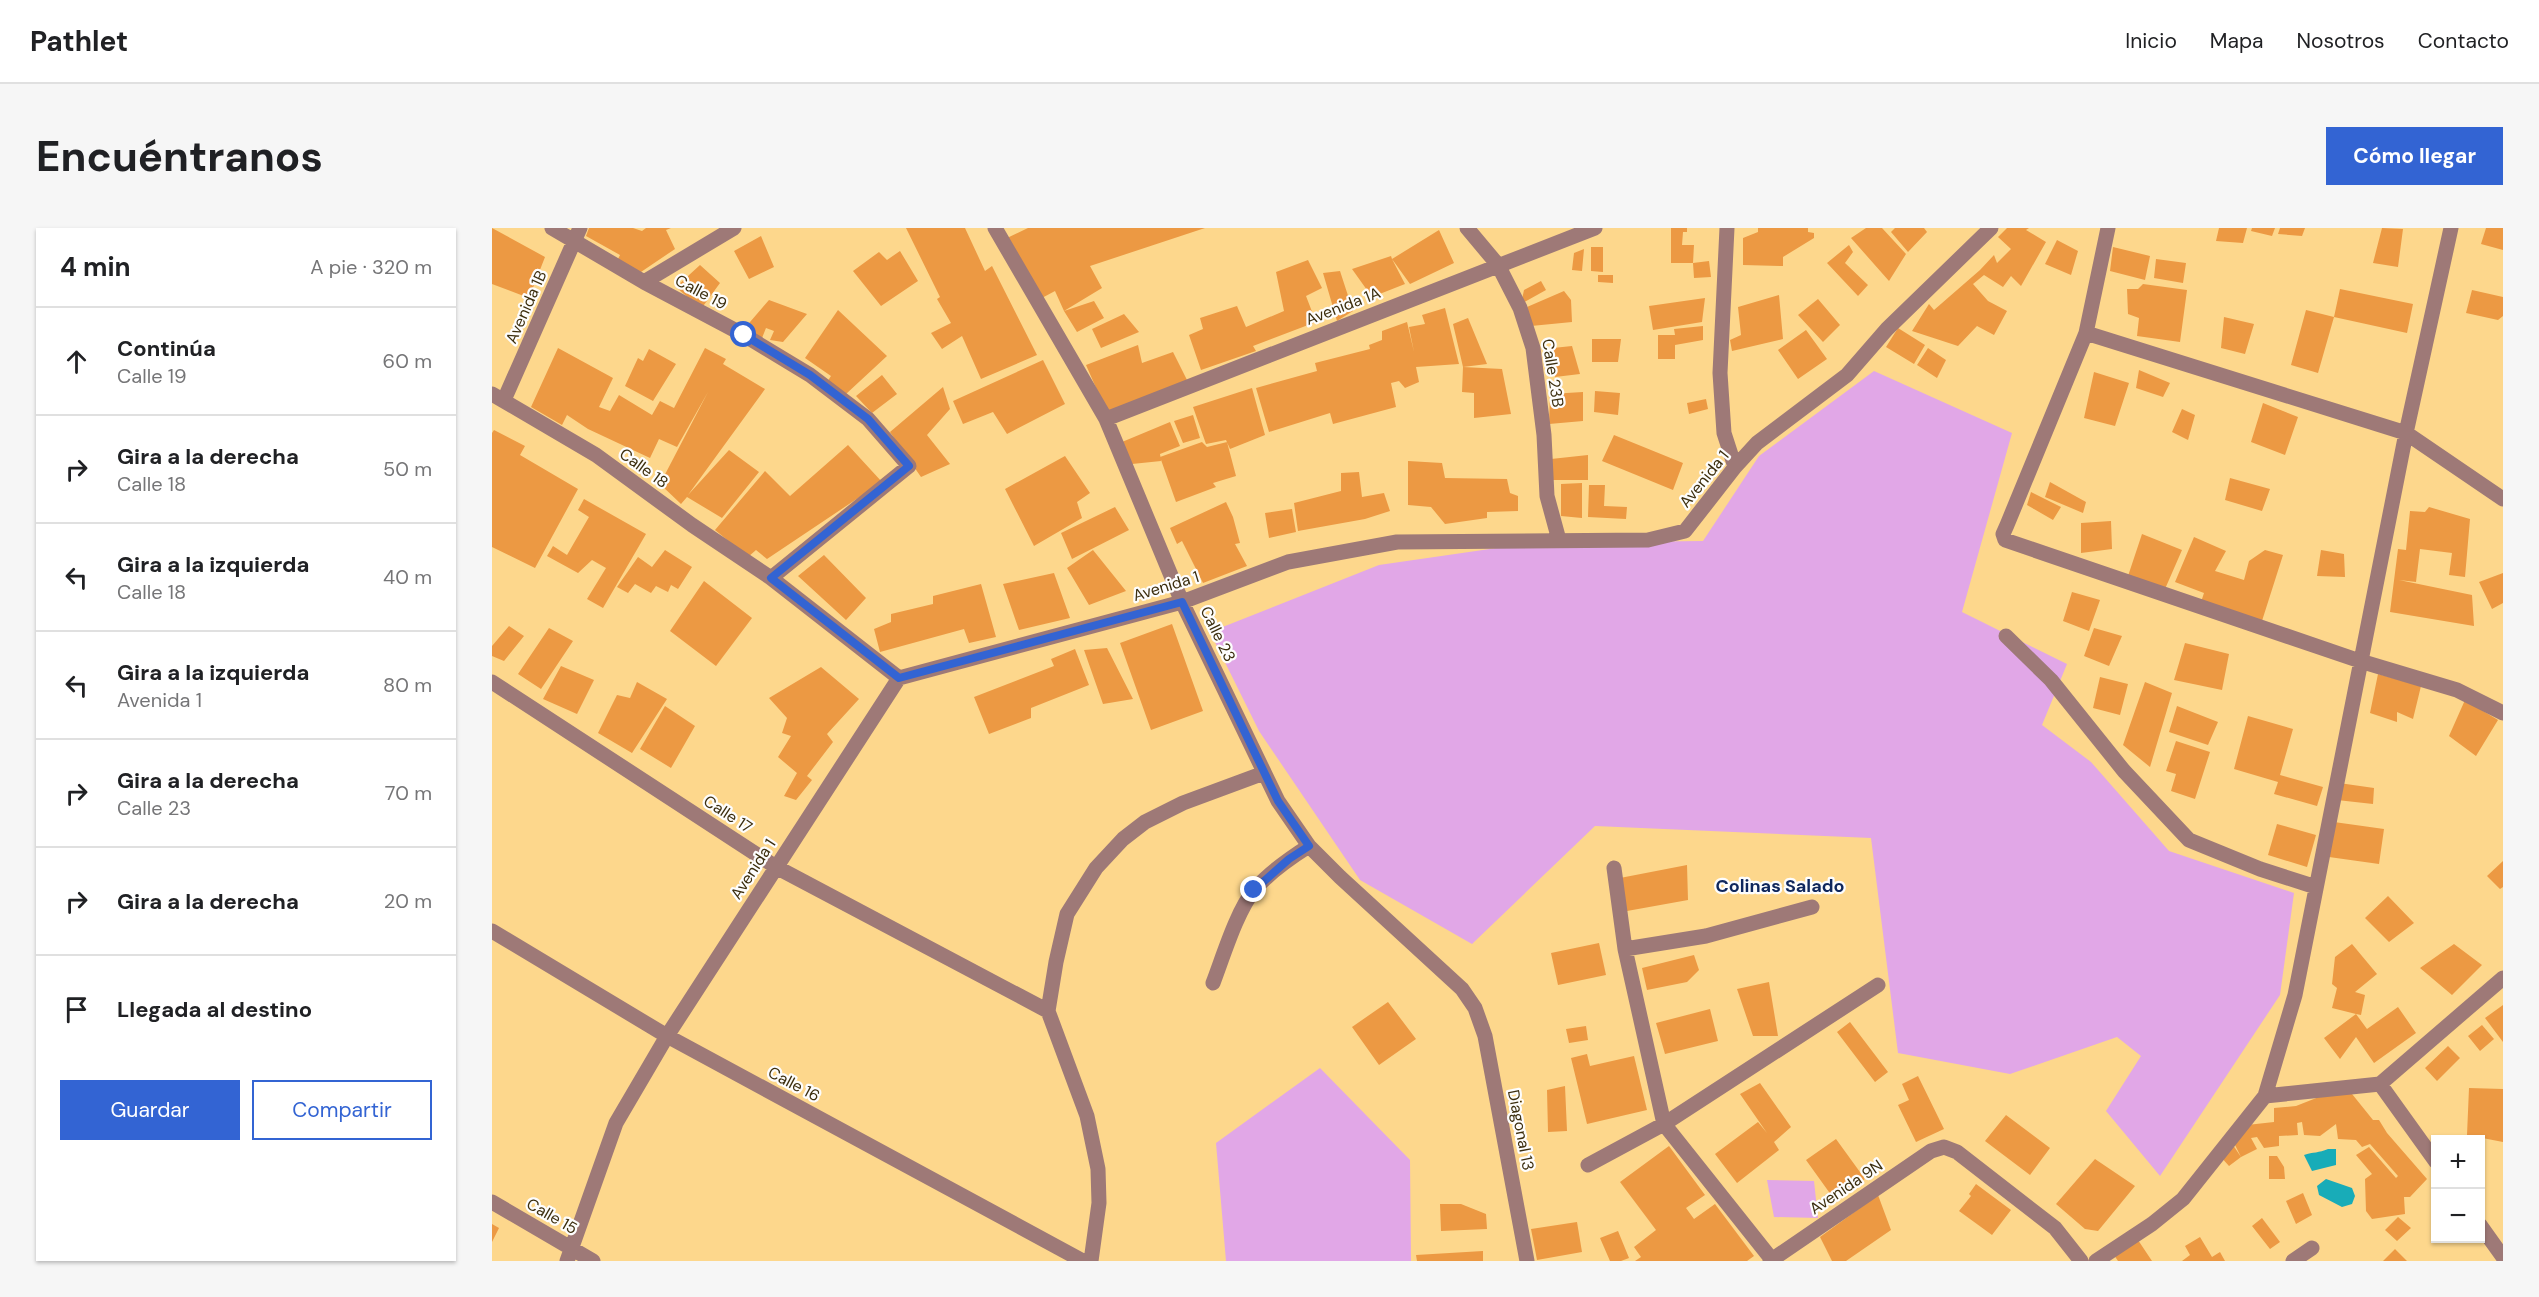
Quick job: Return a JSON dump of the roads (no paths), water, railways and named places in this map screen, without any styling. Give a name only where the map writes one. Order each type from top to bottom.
[{"type":"street","name":"Calle 19","points":[[552,228],[578,234],[645,282],[744,335],[810,375],[868,419],[909,466],[771,578]]},
{"type":"street","points":[[645,282],[734,228]]},
{"type":"street","name":"Calle 23","points":[[995,228],[1106,419],[1182,602],[1253,745],[1278,801],[1309,846],[1462,989],[1475,1008]]},
{"type":"street","name":"Calle 23B","points":[[1467,228],[1498,265],[1520,309],[1533,348],[1544,435],[1547,496],[1559,540]]},
{"type":"street","name":"Avenida 1A","points":[[1106,419],[1594,228]]},
{"type":"street","points":[[1727,228],[1720,373],[1724,433],[1735,467]]},
{"type":"street","name":"Avenida 1","points":[[568,1254],[616,1123],[667,1036],[899,678],[1182,602],[1288,562],[1397,542],[1648,540],[1684,531],[1757,443],[1847,375],[1887,328],[1991,228]]},
{"type":"street","points":[[2108,228],[2086,333],[2003,534],[2005,540],[2361,661],[2457,690],[2503,713]]},
{"type":"street","points":[[2096,1261],[2152,1224],[2182,1199],[2265,1096],[2295,995],[2406,433],[2451,228]]},
{"type":"street","name":"Avenida 1B","points":[[498,397],[578,234]]},
{"type":"street","points":[[2086,333],[2406,433],[2503,499]]},
{"type":"street","name":"Calle 18","points":[[498,397],[596,455],[692,525],[771,578],[899,678]]},
{"type":"street","points":[[2006,636],[2052,680],[2124,771],[2189,840],[2260,869],[2316,887]]},
{"type":"street","name":"Calle 17","points":[[492,682],[776,867],[1048,1011]]},
{"type":"street","points":[[1091,1261],[1099,1203],[1098,1169],[1087,1116],[1048,1011],[1067,914],[1096,868],[1123,839],[1145,822],[1183,804],[1264,773]]},
{"type":"street","points":[[1213,983],[1236,923],[1254,890],[1289,859],[1309,846]]},
{"type":"street","points":[[1614,868],[1625,949],[1664,1124],[1772,1261]]},
{"type":"street","points":[[1625,949],[1706,936],[1812,908]]},
{"type":"street","name":"Calle 16","points":[[492,931],[667,1036],[1083,1261]]},
{"type":"street","points":[[2265,1096],[2380,1084],[2503,978]]},
{"type":"street","points":[[1588,1165],[1664,1124],[1878,985]]},
{"type":"street","name":"Diagonal 13","points":[[1475,1008],[1485,1036],[1527,1261]]},
{"type":"street","points":[[2380,1084],[2431,1155]]},
{"type":"street","name":"Avenida 9N","points":[[1772,1261],[1932,1151],[1944,1147],[1957,1152],[2055,1228],[2081,1261]]},
{"type":"street","name":"Calle 15","points":[[492,1202],[568,1254],[593,1261]]},
{"type":"street","points":[[2485,1231],[2503,1257]]},
{"type":"street","points":[[2293,1261],[2312,1248]]},
{"type":"water","points":[[2336,1149],[2336,1165],[2312,1171],[2304,1155]]},
{"type":"water","points":[[2326,1179],[2352,1188],[2355,1196],[2352,1204],[2342,1207],[2319,1195],[2317,1186]]},
{"type":"district","name":"Colinas Salado","points":[[1780,886]]}]
